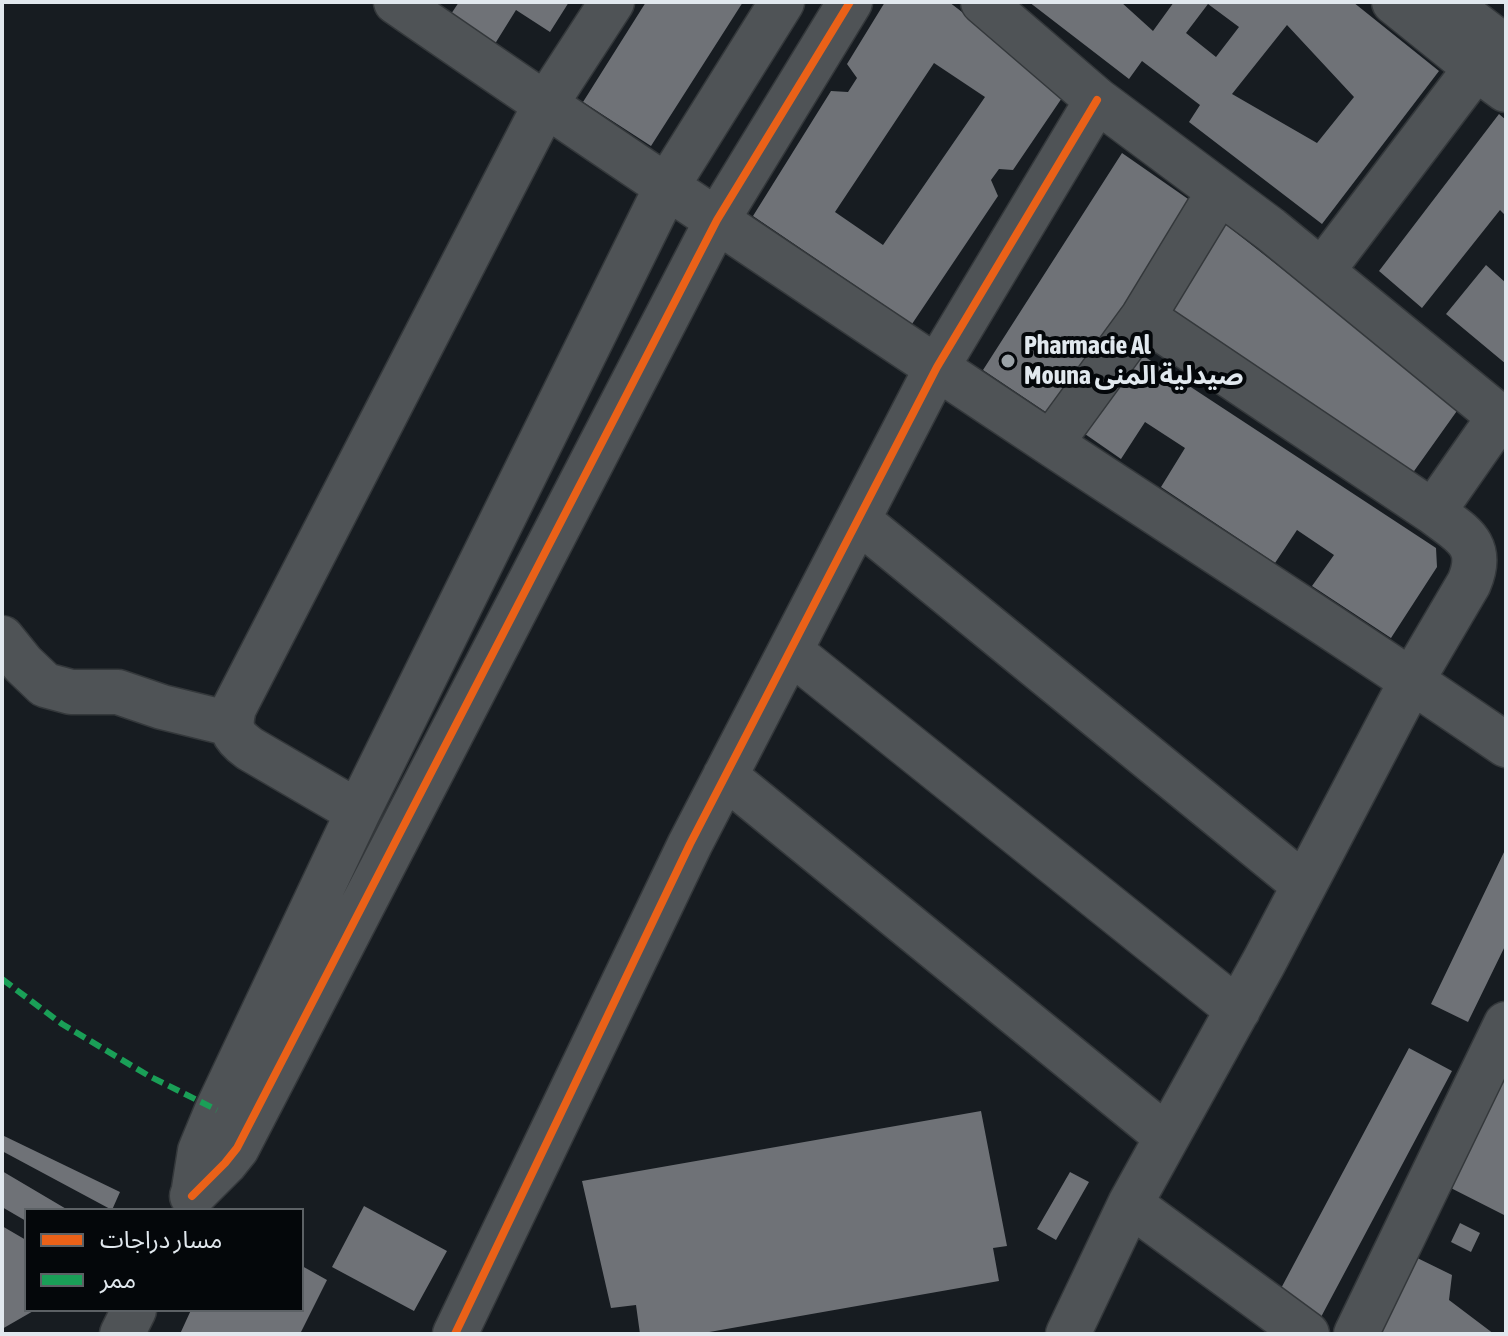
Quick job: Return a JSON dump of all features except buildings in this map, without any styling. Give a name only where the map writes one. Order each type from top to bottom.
[{"type":"street","points":[[396,2],[442,15],[545,105],[1506,745]]},
{"type":"street","points":[[358,812],[237,739],[231,724],[234,708],[545,105],[612,2]]},
{"type":"street","points":[[189,1203],[200,1151],[217,1110],[358,812],[667,186],[782,2]]},
{"type":"street","points":[[189,1203],[237,1148],[717,220],[850,2]]},
{"type":"street","points":[[983,2],[1097,100],[1322,271],[1503,419],[1433,512]]},
{"type":"street","points":[[1394,2],[1495,61]]},
{"type":"street","points":[[1446,2],[1495,61]]},
{"type":"street","points":[[1322,271],[1495,61]]},
{"type":"street","points":[[455,1334],[676,873],[937,367],[1097,100]]},
{"type":"street","points":[[1051,443],[1143,317],[1219,192]]},
{"type":"street","points":[[1068,1334],[1130,1204],[1238,1010],[1412,680],[1475,570],[1472,546],[1433,512],[1143,317]]},
{"type":"street","points":[[858,520],[1304,885]]},
{"type":"street","points":[[2,638],[45,685],[71,692],[118,692],[162,707],[231,724]]},
{"type":"street","points":[[790,651],[1238,1010]]},
{"type":"street","points":[[725,776],[1167,1137]]},
{"type":"street","points":[[1356,1334],[1506,1024]]},
{"type":"street","points":[[1130,1204],[1307,1334]]},
{"type":"street","points":[[122,1334],[133,1312]]},
{"type":"marked path","points":[[2,979],[62,1024],[149,1076],[217,1110]]},
{"type":"cycle path","points":[[192,1196],[237,1148],[717,220],[850,2]]},
{"type":"cycle path","points":[[455,1334],[690,844],[937,367],[1097,100]]},
{"type":"place","name":"Pharmacie Al Mouna صيدلية المنى","points":[[1008,361]]}]
